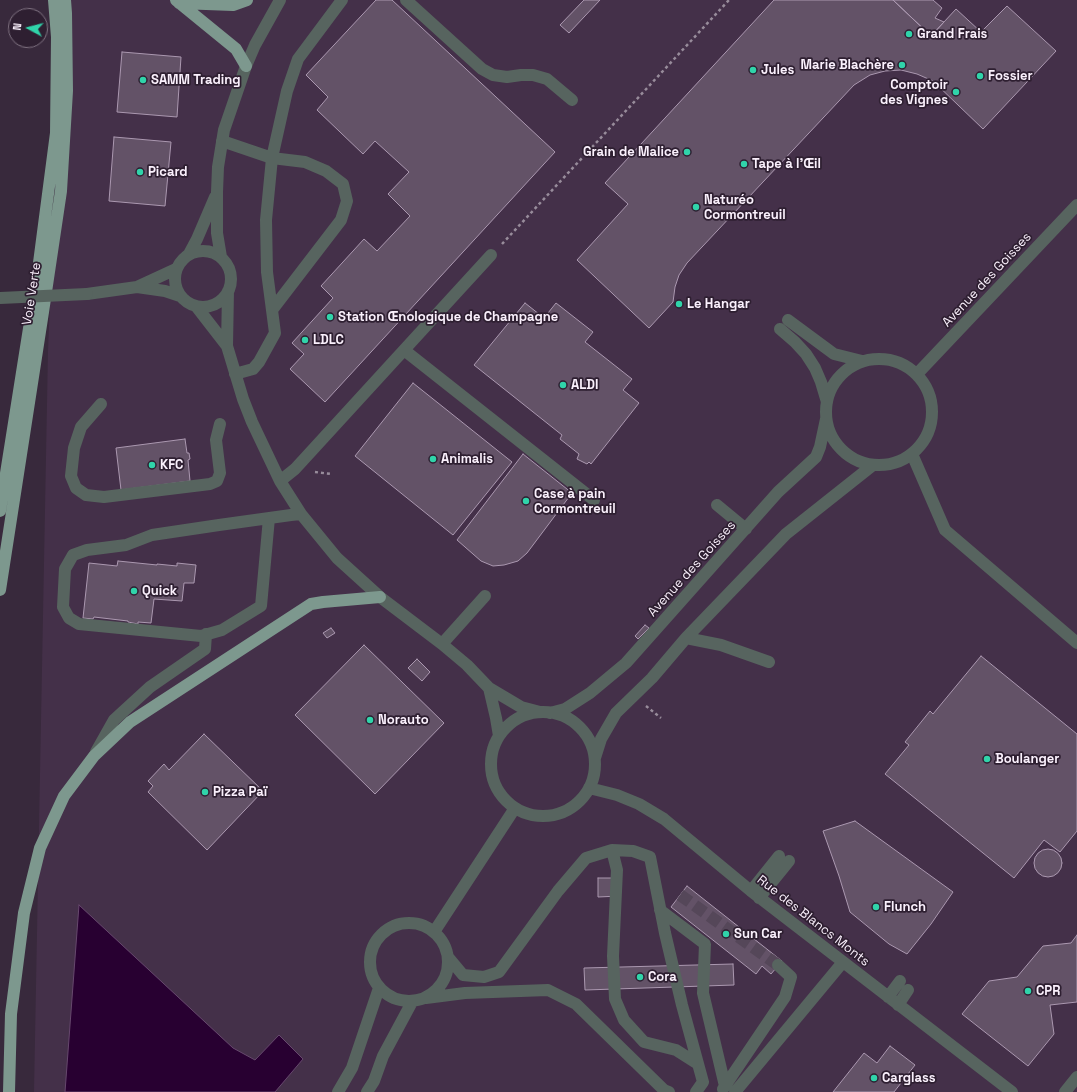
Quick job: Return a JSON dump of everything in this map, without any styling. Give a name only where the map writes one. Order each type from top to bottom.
[{"type":"main road","name":"Voie Verte","points":[[0,511],[37,278],[56,133],[57,37],[54,0]]},
{"type":"main road","name":"Voie Verte","points":[[0,590],[46,298],[61,191],[68,90],[65,0]]},
{"type":"main road","points":[[178,2],[233,5],[247,0]]},
{"type":"main road","points":[[178,2],[236,49],[246,66]]},
{"type":"main road","points":[[9,1092],[11,1014],[24,913],[40,848],[64,796],[94,756],[130,722],[311,604],[380,597]]},
{"type":"street","points":[[280,0],[255,45],[246,66],[224,130],[218,167],[217,233],[221,257],[228,268],[231,280],[228,292],[227,346],[243,399],[252,422],[280,482],[301,514],[337,558],[380,597],[467,665],[489,688],[521,707],[563,716],[575,723],[584,733],[591,745],[595,758]]},
{"type":"street","points":[[235,374],[253,369],[259,362],[275,333],[267,272],[266,220],[272,158],[287,91],[298,59],[342,0]]},
{"type":"street","points":[[406,0],[482,69],[493,75],[507,77],[533,75],[547,79],[572,100]]},
{"type":"street","points":[[222,141],[272,158],[305,162],[326,171],[343,184],[347,201],[340,220],[272,310]]},
{"type":"street","points":[[180,296],[175,283],[176,269],[182,260],[189,254],[197,239],[217,192]]},
{"type":"street","name":"Avenue des Goisses","points":[[917,374],[1077,205]]},
{"type":"street","points":[[189,254],[200,251],[211,252],[221,257]]},
{"type":"street","points":[[280,482],[295,469],[491,255]]},
{"type":"street","points":[[137,287],[176,269]]},
{"type":"street","points":[[0,298],[87,294],[137,287],[164,291],[180,296],[187,302],[196,306],[205,307],[222,299],[228,292]]},
{"type":"street","points":[[196,306],[227,346]]},
{"type":"street","points":[[827,402],[815,368],[806,354],[795,342],[784,324],[834,354],[862,361]]},
{"type":"street","points":[[404,350],[594,500]]},
{"type":"street","points":[[876,358],[891,360],[905,365],[917,374],[927,389],[931,400],[931,424],[924,441],[912,454],[900,461],[887,465],[873,465],[856,460],[842,450],[831,436],[826,419],[827,402],[831,389],[839,377],[849,368],[862,361],[876,358]]},
{"type":"street","points":[[101,404],[81,427],[74,448],[71,476],[76,488],[86,495],[104,497],[210,484],[217,481],[220,473],[216,440],[220,424]]},
{"type":"street","name":"Avenue des Goisses","points":[[545,713],[565,708],[590,693],[626,664],[778,492],[816,457],[820,447],[826,419]]},
{"type":"street","points":[[912,454],[945,530],[1077,643]]},
{"type":"street","points":[[545,713],[524,716],[510,724],[499,736],[493,751],[491,767],[494,783],[503,797],[515,808],[528,814],[542,816],[556,815],[570,809],[581,800],[589,788],[594,773],[595,758],[601,738],[616,713],[652,678],[686,638],[786,534],[873,465]]},
{"type":"street","points":[[717,505],[746,529]]},
{"type":"street","points":[[268,518],[260,606],[222,630],[202,636],[80,624],[69,618],[63,607],[66,569],[73,555],[87,550],[126,545],[152,535],[268,518],[301,514]]},
{"type":"street","points":[[442,644],[485,596]]},
{"type":"street","points":[[94,756],[114,720],[150,687],[205,649],[206,634]]},
{"type":"street","points":[[686,638],[721,645],[769,662]]},
{"type":"street","points":[[489,688],[499,736]]},
{"type":"street","name":"Rue des Blancs Monts","points":[[589,788],[617,795],[639,804],[664,819],[755,895],[1012,1092]]},
{"type":"street","points":[[434,932],[515,808]]},
{"type":"street","points":[[448,957],[463,975],[484,977],[499,972],[558,891],[586,858],[612,850],[633,851],[650,857],[660,910],[682,1005],[705,1087],[696,1092]]},
{"type":"street","points":[[612,850],[617,870],[612,956],[615,999],[624,1020],[644,1042],[676,1050],[698,1064]]},
{"type":"street","points":[[755,895],[784,859]]},
{"type":"street","points":[[660,910],[705,944],[703,993],[727,1090]]},
{"type":"street","points":[[426,998],[436,991],[444,981],[448,969],[446,948],[441,939],[434,932],[423,926],[411,923],[398,924],[386,930],[377,939],[372,948],[370,958],[370,969],[373,979],[378,988],[388,996],[400,1001],[412,1002],[426,998],[465,993],[548,990],[576,1004],[664,1090],[669,1092]]},
{"type":"street","points":[[727,1090],[843,962]]},
{"type":"street","points":[[727,1090],[785,997],[790,977],[778,965]]},
{"type":"street","points":[[888,997],[900,981]]},
{"type":"street","points":[[338,1092],[352,1068],[378,988]]},
{"type":"street","points":[[898,1005],[908,990]]},
{"type":"street","points":[[367,1092],[374,1081],[383,1056],[412,1002]]},
{"type":"street","points":[[1065,1092],[1077,1077]]},
{"type":"path","points":[[491,255],[729,0]]},
{"type":"shaded area","points":[[62,0],[1077,0],[1077,1092],[34,1092],[48,351]]},
{"type":"shaded area","points":[[79,905],[233,1048],[255,1060],[279,1035],[303,1059],[275,1092],[65,1092]]},
{"type":"building","points":[[376,0],[392,0],[555,152],[325,402],[290,369],[304,354],[292,343],[333,298],[321,286],[364,239],[377,251],[410,216],[388,194],[409,172],[375,141],[363,154],[317,110],[328,97],[306,75]]},
{"type":"building","points":[[584,0],[600,0],[569,33],[560,25]]},
{"type":"building","points":[[774,0],[893,0],[931,36],[956,9],[981,32],[1007,6],[1056,51],[983,129],[933,81],[917,74],[901,70],[885,71],[870,75],[854,85],[687,263],[679,275],[675,287],[673,302],[649,328],[577,260],[628,204],[605,183]]},
{"type":"building","points":[[893,0],[933,0],[942,8],[935,18],[944,22],[931,36]]},
{"type":"building","points":[[122,52],[181,57],[177,117],[117,112]]},
{"type":"building","name":"Picard","points":[[114,137],[171,142],[165,206],[109,201]]},
{"type":"building","name":"ALDI","points":[[525,303],[544,318],[556,303],[593,332],[585,342],[632,379],[623,390],[639,403],[591,464],[589,462],[587,464],[577,459],[579,454],[560,439],[562,435],[474,365]]},
{"type":"building","name":"Animalis","points":[[413,383],[512,462],[453,535],[355,456]]},
{"type":"building","points":[[185,439],[187,453],[189,453],[190,459],[188,460],[190,481],[121,490],[116,448]]},
{"type":"building","points":[[523,454],[572,493],[527,553],[518,561],[493,566],[481,561],[457,540]]},
{"type":"building","name":"Quick","points":[[118,561],[157,565],[177,566],[177,563],[196,565],[194,583],[184,583],[182,601],[154,599],[151,623],[138,622],[138,624],[128,621],[94,617],[93,619],[83,618],[89,563],[117,566]]},
{"type":"building","points":[[645,625],[649,628],[638,639],[635,636]]},
{"type":"building","points":[[331,628],[335,633],[327,638],[323,633]]},
{"type":"building","name":"Norauto","points":[[364,645],[444,723],[375,794],[295,715]]},
{"type":"building","name":"Boulanger","points":[[981,656],[1077,734],[1077,831],[1060,852],[1044,840],[1014,878],[885,774],[909,745],[905,742],[930,711],[933,714]]},
{"type":"building","points":[[417,659],[430,672],[422,681],[408,668]]},
{"type":"building","name":"Pizza Paï","points":[[204,734],[263,791],[207,850],[148,792],[153,786],[148,781],[164,764],[169,770]]},
{"type":"building","points":[[855,821],[953,892],[931,924],[907,954],[889,944],[850,912],[823,831]]},
{"type":"building","points":[[1048,849],[1058,853],[1062,863],[1058,873],[1048,877],[1038,873],[1034,863],[1038,853]]},
{"type":"building","points":[[598,878],[620,878],[620,896],[598,897]]},
{"type":"building","name":"Sun Car","points":[[687,886],[782,961],[771,974],[762,966],[756,974],[671,907]]},
{"type":"building","name":"CPR","points":[[1077,935],[1077,1002],[1050,1005],[1054,1034],[1028,1066],[962,1014],[989,981],[1017,977],[1043,946],[1071,943]]},
{"type":"building","points":[[733,964],[734,985],[585,990],[584,968]]},
{"type":"building","name":"Carglass","points":[[890,1046],[915,1065],[894,1092],[833,1092],[864,1053],[877,1063]]},
{"type":"tunnel","points":[[680,895],[778,965]]},
{"type":"place","name":"Grand Frais","points":[[909,34]]},
{"type":"place","name":"Marie Blachère","points":[[902,65]]},
{"type":"place","name":"Jules","points":[[753,70]]},
{"type":"place","name":"Fossier","points":[[980,76]]},
{"type":"place","name":"SAMM Trading","points":[[143,80]]},
{"type":"place","name":"Comptoir des Vignes","points":[[956,92]]},
{"type":"place","name":"Grain de Malice","points":[[687,152]]},
{"type":"place","name":"Tape à l'Œil","points":[[744,164]]},
{"type":"place","name":"Picard","points":[[140,172]]},
{"type":"place","name":"Naturéo Cormontreuil","points":[[696,207]]},
{"type":"place","name":"Le Hangar","points":[[679,304]]},
{"type":"place","name":"Station Œnologique de Champagne","points":[[330,317]]},
{"type":"place","name":"LDLC","points":[[305,340]]},
{"type":"place","name":"ALDI","points":[[563,385]]},
{"type":"place","name":"Animalis","points":[[433,459]]},
{"type":"place","name":"KFC","points":[[152,465]]},
{"type":"place","name":"Case à pain Cormontreuil","points":[[526,501]]},
{"type":"place","name":"Quick","points":[[134,591]]},
{"type":"place","name":"Norauto","points":[[370,720]]},
{"type":"place","name":"Boulanger","points":[[987,759]]},
{"type":"place","name":"Pizza Paï","points":[[205,792]]},
{"type":"place","name":"Flunch","points":[[876,907]]},
{"type":"place","name":"Sun Car","points":[[726,934]]},
{"type":"place","name":"Cora","points":[[640,977]]},
{"type":"place","name":"CPR","points":[[1028,991]]},
{"type":"place","name":"Carglass","points":[[874,1078]]}]
